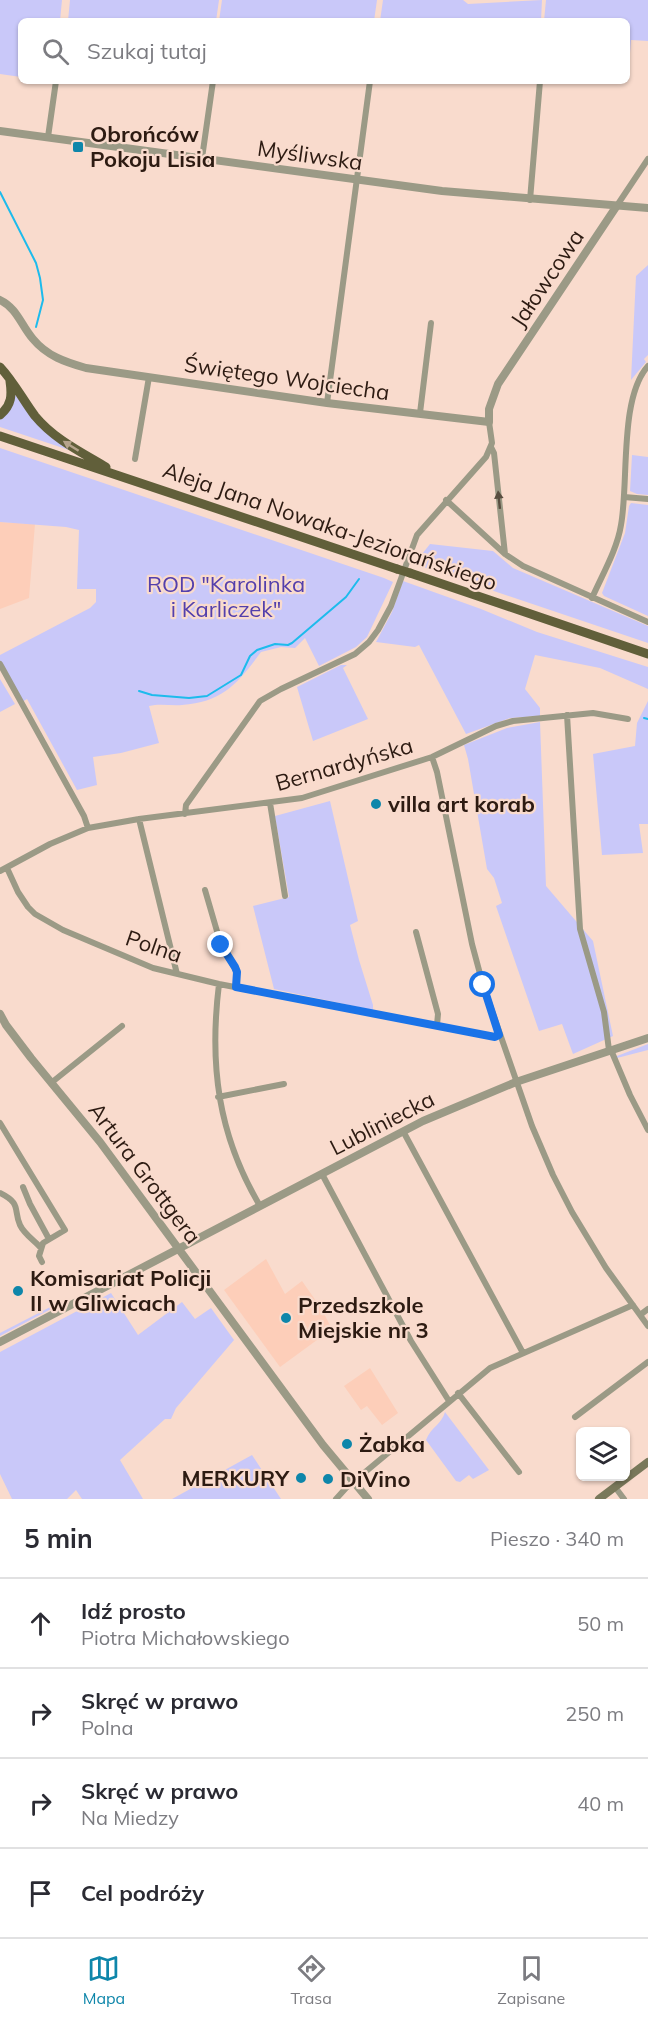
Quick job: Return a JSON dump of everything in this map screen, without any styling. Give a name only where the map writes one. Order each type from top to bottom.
[{"type":"main road","points":[[0,367],[36,417],[46,427],[65,442],[121,476]]},
{"type":"main road","points":[[0,415],[10,403],[12,394],[9,379]]},
{"type":"main road","name":"Aleja Jana Nowaka-Jeziorańskiego","points":[[0,436],[648,654]]},
{"type":"main road","points":[[599,1499],[648,1462]]},
{"type":"street","points":[[48,137],[56,84]]},
{"type":"street","points":[[202,158],[213,84]]},
{"type":"street","points":[[327,402],[370,84]]},
{"type":"street","points":[[530,200],[540,84]]},
{"type":"street","name":"Myśliwska","points":[[0,130],[442,191],[648,208]]},
{"type":"street","name":"Jałowcowa","points":[[489,422],[489,409],[498,384],[648,159]]},
{"type":"street","name":"Świętego Wojciecha","points":[[0,300],[14,310],[32,338],[53,356],[86,368],[489,422]]},
{"type":"street","name":"Świętego Wojciecha","points":[[420,413],[431,323]]},
{"type":"street","points":[[592,598],[619,535],[632,397],[639,377],[648,366]]},
{"type":"street","points":[[135,459],[148,377]]},
{"type":"street","points":[[185,814],[186,805],[260,701],[355,654],[369,642],[391,606],[417,535],[486,457],[491,447],[492,436],[489,422]]},
{"type":"street","points":[[491,447],[494,453],[505,554]]},
{"type":"street","points":[[624,497],[648,500]]},
{"type":"street","points":[[446,500],[505,554],[523,566],[648,622]]},
{"type":"street","points":[[0,664],[79,807],[88,828]]},
{"type":"street","name":"Bernardyńska","points":[[3,869],[50,844],[88,828],[139,819],[302,798],[432,757],[496,726],[513,721],[593,713],[628,719]]},
{"type":"street","points":[[567,715],[580,929],[604,1012],[610,1050],[648,1130]]},
{"type":"street","points":[[432,757],[472,944],[499,1035],[532,1126],[563,1194],[606,1268],[648,1326]]},
{"type":"street","points":[[270,803],[285,896]]},
{"type":"street","points":[[139,819],[177,974]]},
{"type":"street","name":"Polna","points":[[3,869],[28,907],[43,920],[117,953],[177,974],[495,1037],[499,1035]]},
{"type":"street","points":[[205,890],[221,945],[237,972],[236,987]]},
{"type":"street","points":[[416,932],[438,1014],[437,1025]]},
{"type":"street","points":[[219,984],[214,1036],[219,1097],[236,1157],[260,1206]]},
{"type":"street","name":"Artura Grottgera","points":[[0,1014],[51,1083],[100,1142],[323,1445],[368,1499]]},
{"type":"street","points":[[51,1083],[122,1026]]},
{"type":"street","name":"Lubliniecka","points":[[0,1342],[403,1131],[516,1082],[648,1038]]},
{"type":"street","points":[[219,1097],[284,1084]]},
{"type":"street","points":[[0,1123],[65,1230],[49,1239],[41,1248],[39,1256],[42,1262]]},
{"type":"street","points":[[403,1131],[523,1353]]},
{"type":"street","points":[[322,1174],[411,1341],[450,1401]]},
{"type":"street","points":[[23,1187],[49,1239]]},
{"type":"street","points":[[0,1193],[12,1201],[21,1227],[41,1248]]},
{"type":"street","points":[[336,1499],[346,1488],[490,1368],[633,1305]]},
{"type":"street","points":[[640,1315],[648,1309]]},
{"type":"street","points":[[575,1417],[648,1362]]},
{"type":"street","points":[[458,1394],[519,1472]]},
{"type":"street","points":[[615,1487],[624,1499]]},
{"type":"shaded area","points":[[0,522],[35,524],[29,598],[0,609]]},
{"type":"shaded area","name":"Przedszkole Miejskie nr 3","points":[[266,1259],[285,1294],[302,1281],[321,1308],[332,1329],[280,1367],[224,1290]]},
{"type":"shaded area","points":[[370,1368],[398,1413],[382,1425],[367,1406],[361,1410],[344,1386]]},
{"type":"green space","points":[[0,0],[62,0],[60,18],[18,18],[18,77],[0,74]]},
{"type":"green space","points":[[70,0],[219,0],[216,18],[68,18]]},
{"type":"green space","points":[[222,0],[377,0],[374,18],[219,18]]},
{"type":"green space","points":[[383,0],[463,0],[468,4],[542,0],[541,18],[380,18]]},
{"type":"green space","points":[[546,0],[648,0],[648,41],[631,40],[630,53],[630,18],[544,18]]},
{"type":"green space","points":[[648,265],[648,355],[644,359],[646,362],[631,380],[636,276]]},
{"type":"green space","points":[[16,393],[69,450],[0,427],[0,419],[12,406]]},
{"type":"green space","name":"ROD \"Karolinka i Karliczek\"","points":[[0,448],[393,582],[367,637],[356,647],[319,666],[305,638],[295,648],[281,647],[261,652],[237,682],[208,700],[182,705],[149,706],[159,743],[121,753],[93,757],[97,785],[77,790],[27,699],[22,702],[0,664],[0,655],[90,608],[96,602],[96,589],[77,589],[79,530],[0,522]]},
{"type":"green space","points":[[632,455],[648,457],[648,495],[630,491]]},
{"type":"green space","points":[[631,503],[648,505],[648,616],[602,593],[625,533]]},
{"type":"green space","points":[[430,544],[493,551],[513,568],[648,626],[648,643],[414,564]]},
{"type":"green space","points":[[403,581],[537,632],[648,667],[648,689],[600,668],[535,655],[525,689],[540,708],[540,716],[510,718],[466,734],[419,645],[415,647],[376,642],[392,612]]},
{"type":"green space","points":[[341,665],[347,665],[343,668],[368,719],[313,741],[297,687]]},
{"type":"green space","points":[[0,679],[15,704],[0,712]]},
{"type":"green space","points":[[648,701],[648,824],[639,824],[643,853],[602,855],[593,754],[635,746],[637,723]]},
{"type":"green space","points":[[540,722],[546,886],[593,941],[613,1036],[573,1054],[562,1024],[539,1031],[496,906],[502,903],[494,878],[487,869],[464,745],[507,728]]},
{"type":"green space","points":[[330,801],[358,921],[350,925],[373,1010],[274,989],[253,906],[289,897],[275,816]]},
{"type":"green space","points":[[648,1044],[648,1050],[617,1058],[617,1056]]},
{"type":"green space","points":[[111,1293],[138,1335],[182,1302],[195,1319],[211,1308],[234,1340],[176,1408],[171,1419],[165,1419],[120,1460],[143,1499],[82,1499],[76,1490],[67,1499],[12,1499],[0,1474],[0,1352]]},
{"type":"green space","points":[[58,1303],[53,1311],[51,1309],[0,1336],[0,1333]]},
{"type":"green space","points":[[445,1412],[489,1470],[473,1479],[469,1475],[460,1482],[456,1481],[426,1440]]},
{"type":"green space","points":[[252,1455],[281,1499],[172,1499]]},
{"type":"waterway","points":[[0,192],[36,263],[43,300],[36,327]]},
{"type":"waterway","points":[[139,691],[152,695],[189,698],[207,696],[241,675],[250,656],[257,650],[275,644],[292,643],[346,597],[359,579]]},
{"type":"waterway","points":[[644,718],[648,719]]},
{"type":"place","name":"Obrońców Pokoju Lisia","points":[[78,147]]},
{"type":"place","name":"villa art korab","points":[[376,804]]},
{"type":"place","name":"Komisariat Policji II w Gliwicach","points":[[18,1291]]},
{"type":"place","name":"Przedszkole Miejskie nr 3","points":[[286,1318]]},
{"type":"place","name":"Żabka","points":[[347,1444]]},
{"type":"place","name":"MERKURY","points":[[301,1478]]},
{"type":"place","name":"DiVino","points":[[328,1479]]},
{"type":"route","points":[[221,945],[237,972],[236,987],[495,1037],[499,1035],[483,985]]}]
